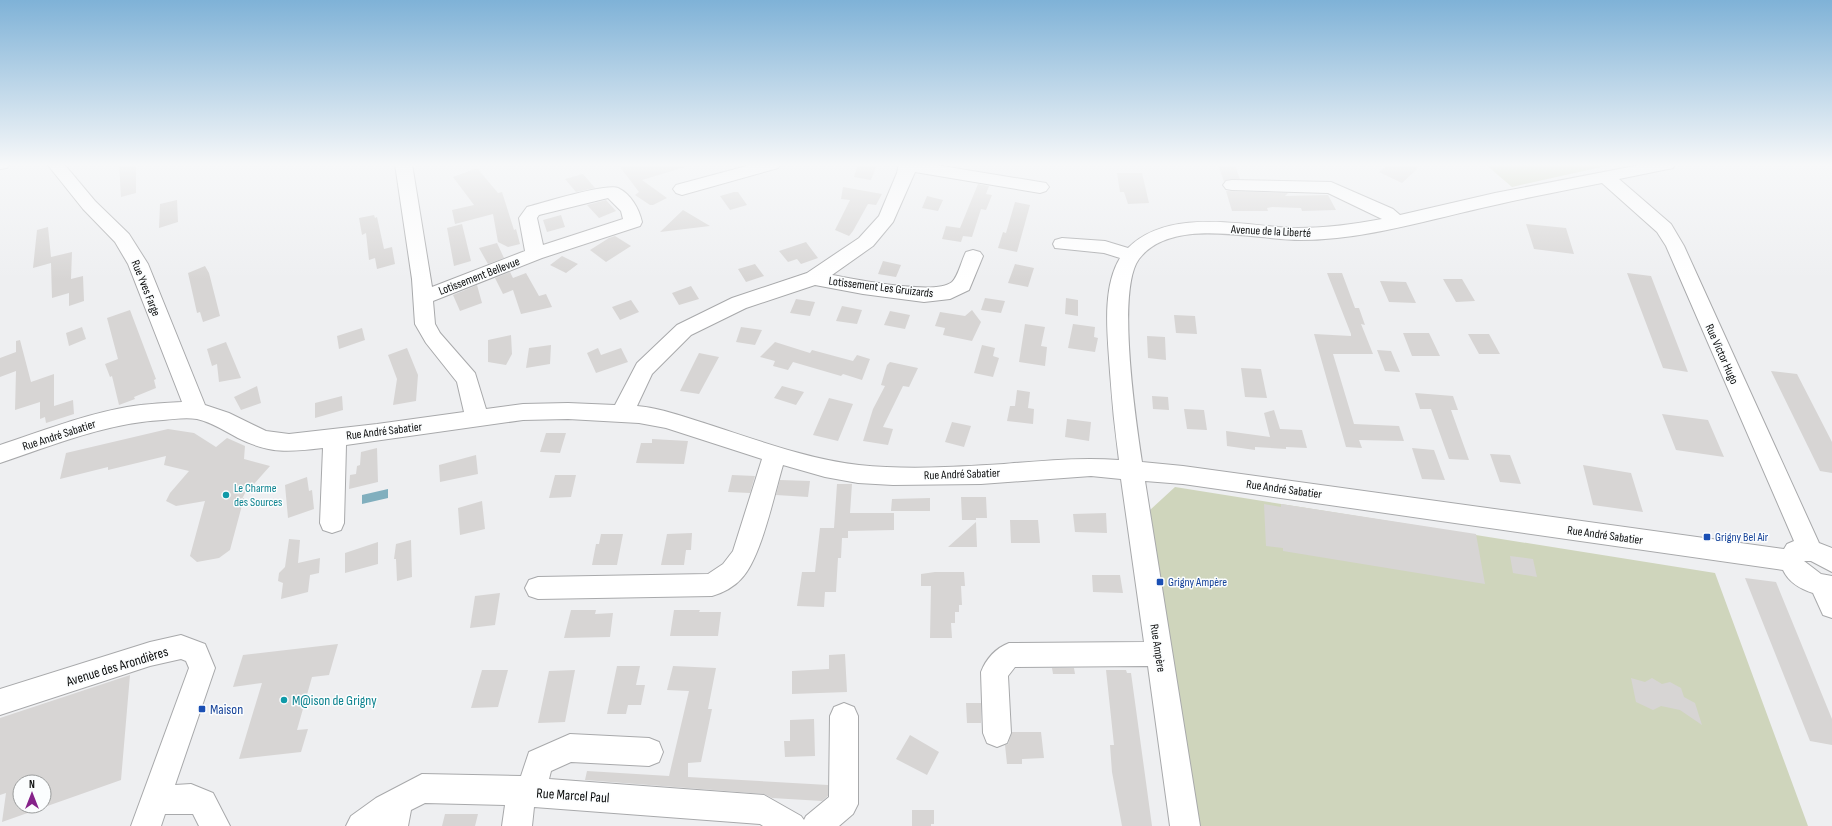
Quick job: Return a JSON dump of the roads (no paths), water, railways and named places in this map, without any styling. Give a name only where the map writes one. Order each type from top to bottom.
[{"type":"street","name":"Rue Yves Farge","points":[[86,203],[122,238],[138,264],[196,410]]},
{"type":"street","points":[[409,203],[423,298],[425,324],[433,338],[466,379],[475,407],[475,418]]},
{"type":"street","name":"Lotissement Bellevue","points":[[535,254],[528,218],[533,211],[565,203]]},
{"type":"street","name":"Lotissement Bellevue","points":[[423,298],[535,254],[633,222],[630,209],[623,203]]},
{"type":"street","name":"Lotissement Les Gruizards","points":[[622,414],[644,369],[684,330],[739,303],[814,278],[866,242],[887,218],[894,203]]},
{"type":"street","points":[[1364,203],[1387,213],[1395,221]]},
{"type":"street","name":"Avenue de la Liberté","points":[[1131,470],[1123,398],[1118,329],[1123,272],[1131,255],[1139,248],[1159,236],[1186,229],[1208,228],[1299,234],[1344,231],[1479,203]]},
{"type":"street","name":"Rue Victor Hugo","points":[[1635,203],[1664,228],[1675,246],[1801,556],[1796,568],[1803,576],[1829,594]]},
{"type":"street","points":[[1062,244],[1105,247],[1131,255]]},
{"type":"street","name":"Lotissement Les Gruizards","points":[[814,278],[862,287],[924,295],[938,294],[950,292],[962,285],[973,256]]},
{"type":"street","name":"Rue André Sabatier","points":[[0,454],[87,424],[118,417],[157,411],[196,410],[218,417],[263,440],[275,443],[335,438],[475,418],[530,412],[568,411],[622,414],[666,420],[775,454],[825,468],[858,474],[893,476],[982,475],[1091,467],[1131,470],[1184,475],[1801,556],[1820,553],[1832,561]]},
{"type":"street","points":[[332,523],[335,438]]},
{"type":"street","points":[[538,588],[712,585],[732,572],[744,556],[775,454]]},
{"type":"street","name":"Rue Ampère","points":[[1131,470],[1185,826]]},
{"type":"street","name":"Avenue des Arondières","points":[[0,702],[150,654],[181,647],[196,653],[202,668],[151,813]]},
{"type":"street","points":[[997,733],[994,672],[1009,656],[1159,654]]},
{"type":"street","points":[[816,826],[843,804],[844,716]]},
{"type":"street","points":[[517,826],[526,791],[539,762],[570,748],[649,752]]},
{"type":"street","name":"Rue Marcel Paul","points":[[360,826],[395,814],[422,788],[526,791],[764,810],[791,826]]},
{"type":"street","points":[[151,813],[191,798],[204,802],[215,826]]},
{"type":"water","points":[[388,489],[388,498],[362,504],[362,495]]},
{"type":"place","name":"Le Charme des Sources","points":[[226,495]]},
{"type":"place","name":"Grigny Bel Air","points":[[1707,537]]},
{"type":"place","name":"Grigny Ampère","points":[[1160,582]]},
{"type":"place","name":"M@ison de Grigny","points":[[284,700]]},
{"type":"place","name":"Maison","points":[[202,709]]}]
